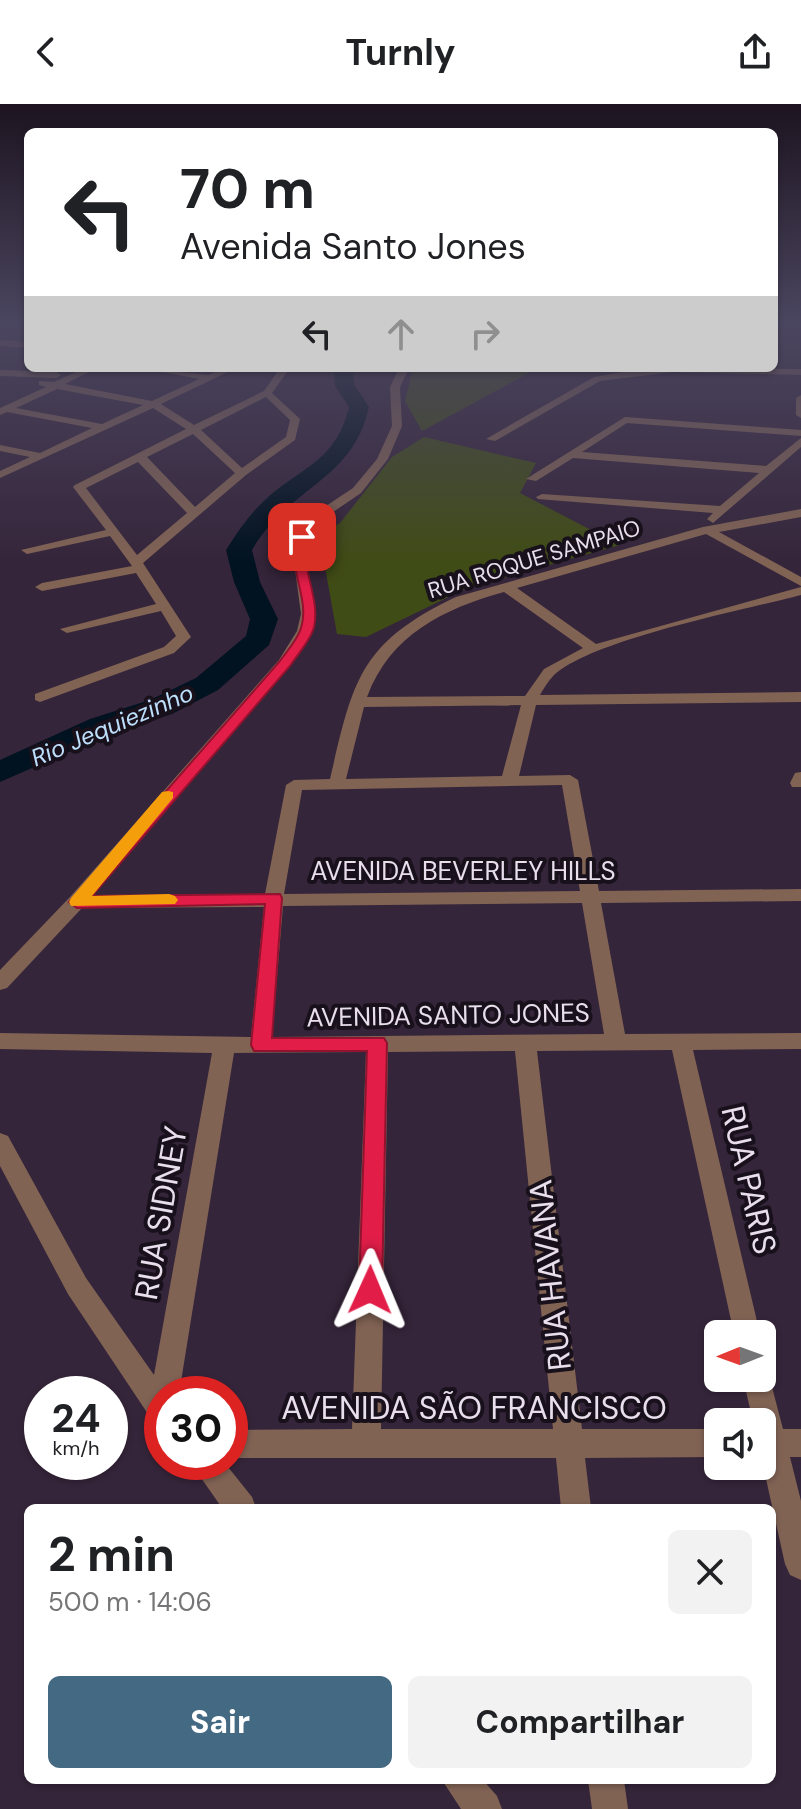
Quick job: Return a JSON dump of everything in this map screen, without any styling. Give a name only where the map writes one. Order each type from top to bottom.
[{"type":"street","points":[[0,475],[154,404],[193,429],[242,473]]},
{"type":"street","points":[[40,697],[169,650],[184,637],[138,565],[79,487],[245,404]]},
{"type":"street","points":[[42,587],[138,565],[242,473],[291,438],[295,419],[278,404]]},
{"type":"street","points":[[0,983],[77,902],[285,663],[308,629],[308,607],[299,547],[306,527],[315,517],[354,493],[375,469],[390,443],[398,418],[395,404]]},
{"type":"street","points":[[491,439],[554,404]]},
{"type":"street","points":[[2,408],[102,427]]},
{"type":"street","points":[[532,479],[625,420],[801,433]]},
{"type":"street","points":[[801,441],[722,510],[707,530],[801,582]]},
{"type":"street","points":[[0,448],[41,456]]},
{"type":"street","points":[[570,454],[768,470]]},
{"type":"street","points":[[140,457],[194,513]]},
{"type":"street","points":[[542,497],[722,510]]},
{"type":"street","name":"RUA ROQUE SAMPAIO","points":[[337,784],[356,702],[372,666],[399,633],[427,614],[461,600],[707,530],[801,513]]},
{"type":"street","points":[[27,550],[114,532]]},
{"type":"street","points":[[506,587],[594,649]]},
{"type":"street","points":[[509,781],[531,698],[549,670],[594,649],[801,591]]},
{"type":"street","points":[[67,629],[165,606]]},
{"type":"street","points":[[356,702],[801,697]]},
{"type":"street","points":[[261,1045],[274,898],[294,785],[570,780],[616,1041]]},
{"type":"street","name":"AVENIDA BEVERLEY HILLS","points":[[77,902],[801,895]]},
{"type":"street","name":"AVENIDA SANTO JONES","points":[[0,1041],[261,1045],[801,1041]]},
{"type":"street","name":"RUA HAVANA","points":[[525,1041],[576,1504]]},
{"type":"street","name":"RUA SIDNEY","points":[[168,1376],[225,1043]]},
{"type":"street","points":[[366,1445],[377,1043]]},
{"type":"street","name":"RUA PARIS","points":[[681,1043],[744,1320]]},
{"type":"street","points":[[0,1143],[77,1286],[144,1384]]},
{"type":"street","points":[[762,1392],[778,1443],[801,1564]]},
{"type":"street","name":"AVENIDA SÃO FRANCISCO","points":[[248,1444],[704,1443]]},
{"type":"street","points":[[219,1480],[238,1504]]},
{"type":"street","points":[[463,1784],[484,1809]]},
{"type":"street","points":[[607,1784],[610,1809]]},
{"type":"green space","points":[[406,404],[473,404],[422,431]]},
{"type":"green space","points":[[424,437],[536,463],[520,493],[620,545],[467,588],[366,637],[337,634],[319,534],[340,523],[392,457]]},
{"type":"waterway","name":"Rio Jequiezinho","points":[[0,772],[101,726],[161,707],[207,684],[259,639],[264,619],[247,582],[239,550],[269,509],[341,451],[355,425],[359,407],[357,404]]},
{"type":"slow traffic","points":[[168,795],[77,902],[169,900]]},
{"type":"route","points":[[302,537],[299,547],[308,607],[308,629],[285,663],[77,902],[274,898],[261,1045],[377,1043],[370,1290]]}]
